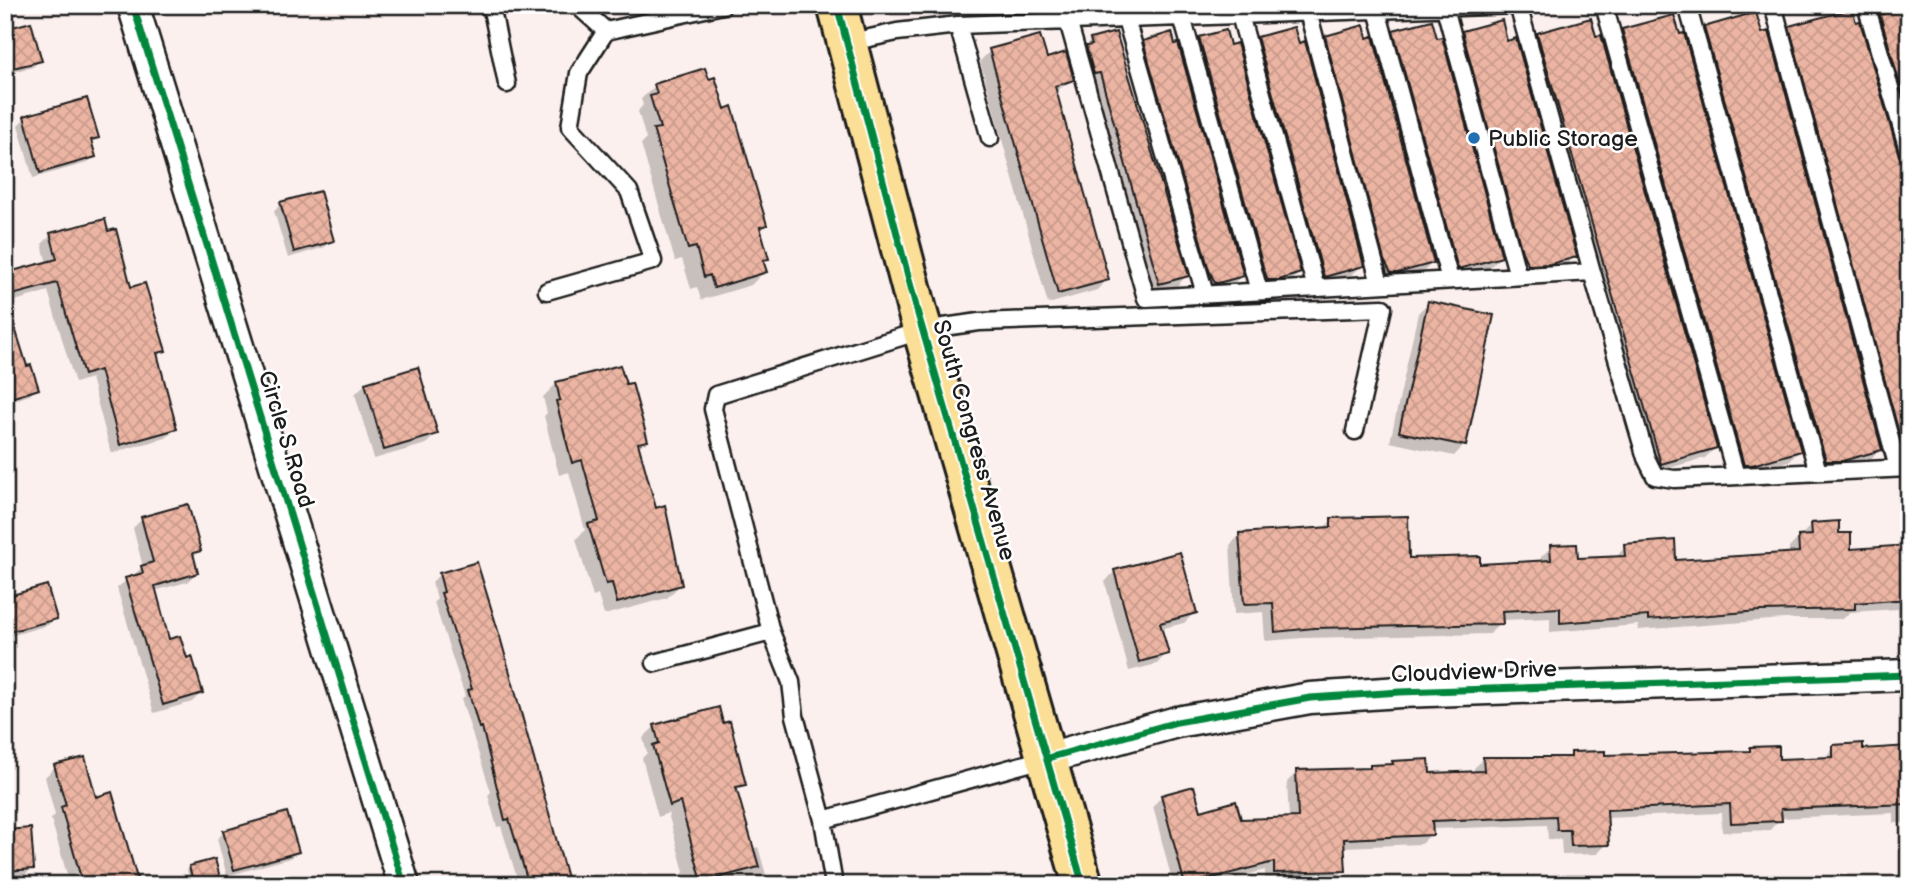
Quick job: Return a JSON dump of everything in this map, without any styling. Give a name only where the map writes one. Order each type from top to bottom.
[{"type":"main road","name":"South Congress Avenue","points":[[836,5],[923,330],[1083,885]]},
{"type":"street","name":"Circle S Road","points":[[133,5],[404,885]]},
{"type":"street","name":"Cloudview Drive","points":[[1048,758],[1177,722],[1310,698],[1400,692],[1909,675]]},
{"type":"lane","points":[[491,5],[507,85]]},
{"type":"lane","points":[[577,5],[606,31]]},
{"type":"lane","points":[[547,291],[653,261],[629,191],[570,127],[579,73],[606,31],[723,5]]},
{"type":"lane","points":[[847,43],[897,32],[958,24],[1517,5],[1646,458],[1655,476],[1674,479],[1903,468],[1773,5]]},
{"type":"lane","points":[[1604,5],[1736,476]]},
{"type":"lane","points":[[1687,5],[1818,472]]},
{"type":"lane","points":[[1866,5],[1909,153]]},
{"type":"lane","points":[[1445,8],[1518,276]]},
{"type":"lane","points":[[1377,10],[1451,280]]},
{"type":"lane","points":[[1308,12],[1380,284]]},
{"type":"lane","points":[[1240,15],[1316,288]]},
{"type":"lane","points":[[1181,17],[1259,291]]},
{"type":"lane","points":[[1126,19],[1205,295]]},
{"type":"lane","points":[[1068,21],[1146,298],[1592,272]]},
{"type":"lane","points":[[958,24],[990,138]]},
{"type":"lane","points":[[834,885],[823,820],[795,716],[791,682],[771,632],[713,410],[716,395],[923,330],[979,322],[1383,307],[1355,431]]},
{"type":"lane","points":[[656,663],[771,632]]},
{"type":"lane","points":[[823,820],[1048,758]]},
{"type":"building","points":[[1909,7],[1909,115],[1880,15]]},
{"type":"building","points":[[1852,9],[1856,22],[1860,21],[1899,156],[1909,163],[1909,442],[1902,444],[1789,26]]},
{"type":"building","points":[[1756,12],[1762,33],[1769,31],[1882,450],[1842,461],[1826,461],[1704,27]]},
{"type":"building","points":[[1674,15],[1680,34],[1684,33],[1801,451],[1752,465],[1744,465],[1622,29]]},
{"type":"building","points":[[1591,18],[1596,36],[1601,35],[1717,448],[1661,464],[1537,33]]},
{"type":"building","points":[[1432,20],[1437,38],[1442,37],[1502,257],[1458,269],[1393,30]]},
{"type":"building","points":[[1502,20],[1507,41],[1516,38],[1577,257],[1550,264],[1528,265],[1522,252],[1462,31]]},
{"type":"building","points":[[31,22],[42,61],[5,70],[5,29]]},
{"type":"building","points":[[1364,25],[1367,38],[1373,36],[1434,263],[1397,273],[1391,273],[1384,260],[1325,36]]},
{"type":"building","points":[[1294,27],[1299,43],[1305,41],[1364,266],[1324,277],[1257,37]]},
{"type":"building","points":[[1226,30],[1230,45],[1237,43],[1301,273],[1279,280],[1268,280],[1264,270],[1199,37]]},
{"type":"building","points":[[1116,32],[1189,276],[1159,284],[1100,73],[1094,74],[1086,46],[1092,45],[1090,39]]},
{"type":"building","points":[[1172,32],[1175,44],[1178,43],[1244,276],[1218,283],[1215,283],[1209,270],[1143,41]]},
{"type":"building","points":[[1040,35],[1047,58],[1066,52],[1074,80],[1055,86],[1109,280],[1058,294],[989,49]]},
{"type":"building","points":[[705,68],[709,79],[715,77],[725,109],[732,106],[767,225],[760,227],[769,259],[763,260],[767,272],[714,288],[710,275],[704,277],[696,247],[688,249],[653,129],[660,128],[650,96],[657,94],[654,84]]},
{"type":"building","points":[[87,98],[99,138],[91,140],[96,157],[40,173],[24,116]]},
{"type":"building","points":[[320,191],[334,241],[294,252],[280,202]]},
{"type":"building","points":[[105,219],[108,231],[116,229],[131,287],[145,283],[166,351],[157,353],[177,429],[120,445],[100,370],[84,375],[57,283],[5,297],[5,273],[57,259],[50,233]]},
{"type":"building","points":[[1428,301],[1494,315],[1466,446],[1399,432]]},
{"type":"building","points":[[11,315],[27,366],[31,365],[39,389],[5,400],[5,316]]},
{"type":"building","points":[[620,365],[626,384],[632,383],[648,441],[638,443],[656,508],[665,505],[682,585],[617,603],[612,583],[606,584],[588,524],[599,521],[582,460],[572,463],[556,401],[560,400],[556,382]]},
{"type":"building","points":[[418,367],[438,434],[384,450],[365,383]]},
{"type":"building","points":[[188,504],[201,551],[193,553],[198,573],[155,586],[169,639],[180,636],[187,658],[192,656],[203,693],[163,705],[125,578],[143,573],[141,566],[153,562],[141,517]]},
{"type":"building","points":[[1408,516],[1409,558],[1480,556],[1480,564],[1551,560],[1550,545],[1577,544],[1578,558],[1625,556],[1624,544],[1675,540],[1676,560],[1799,552],[1798,536],[1812,535],[1811,523],[1839,521],[1839,533],[1851,533],[1851,549],[1909,545],[1909,599],[1855,603],[1855,609],[1760,611],[1648,620],[1648,616],[1560,623],[1560,608],[1502,611],[1503,624],[1314,628],[1275,632],[1273,603],[1244,604],[1239,533],[1331,527],[1331,518]]},
{"type":"building","points":[[1180,552],[1197,613],[1160,623],[1169,654],[1139,662],[1114,570]]},
{"type":"building","points":[[477,562],[569,885],[529,885],[509,819],[505,820],[482,727],[479,728],[468,690],[472,689],[441,593],[444,592],[439,573]]},
{"type":"building","points":[[47,585],[57,619],[5,633],[5,597]]},
{"type":"building","points":[[719,707],[723,723],[730,721],[746,785],[736,787],[759,867],[702,882],[680,802],[670,806],[653,745],[659,743],[654,725]]},
{"type":"building","points":[[1863,743],[1863,749],[1909,746],[1909,804],[1781,809],[1782,821],[1731,823],[1730,804],[1607,810],[1609,845],[1571,846],[1570,830],[1557,830],[1556,816],[1432,821],[1433,835],[1344,839],[1346,871],[1274,873],[1274,862],[1185,885],[1161,795],[1194,786],[1201,811],[1236,801],[1241,819],[1298,817],[1296,770],[1370,768],[1370,765],[1393,764],[1392,761],[1429,759],[1430,773],[1484,771],[1483,757],[1571,757],[1571,752],[1605,751],[1605,755],[1750,751],[1750,747],[1779,746],[1779,759],[1833,757],[1833,745]]},
{"type":"building","points":[[85,757],[96,797],[112,792],[139,885],[83,885],[61,807],[66,805],[54,765]]},
{"type":"building","points":[[287,812],[299,852],[234,870],[223,831]]},
{"type":"building","points":[[31,828],[34,869],[5,871],[5,830]]},
{"type":"building","points":[[215,859],[222,885],[194,885],[189,866]]},
{"type":"cycle path","points":[[133,5],[404,885]]},
{"type":"cycle path","points":[[837,5],[918,314],[1083,885]]},
{"type":"cycle path","points":[[1048,758],[1177,722],[1310,698],[1400,692],[1909,675]]},
{"type":"place","name":"Public Storage","points":[[1474,138]]}]
